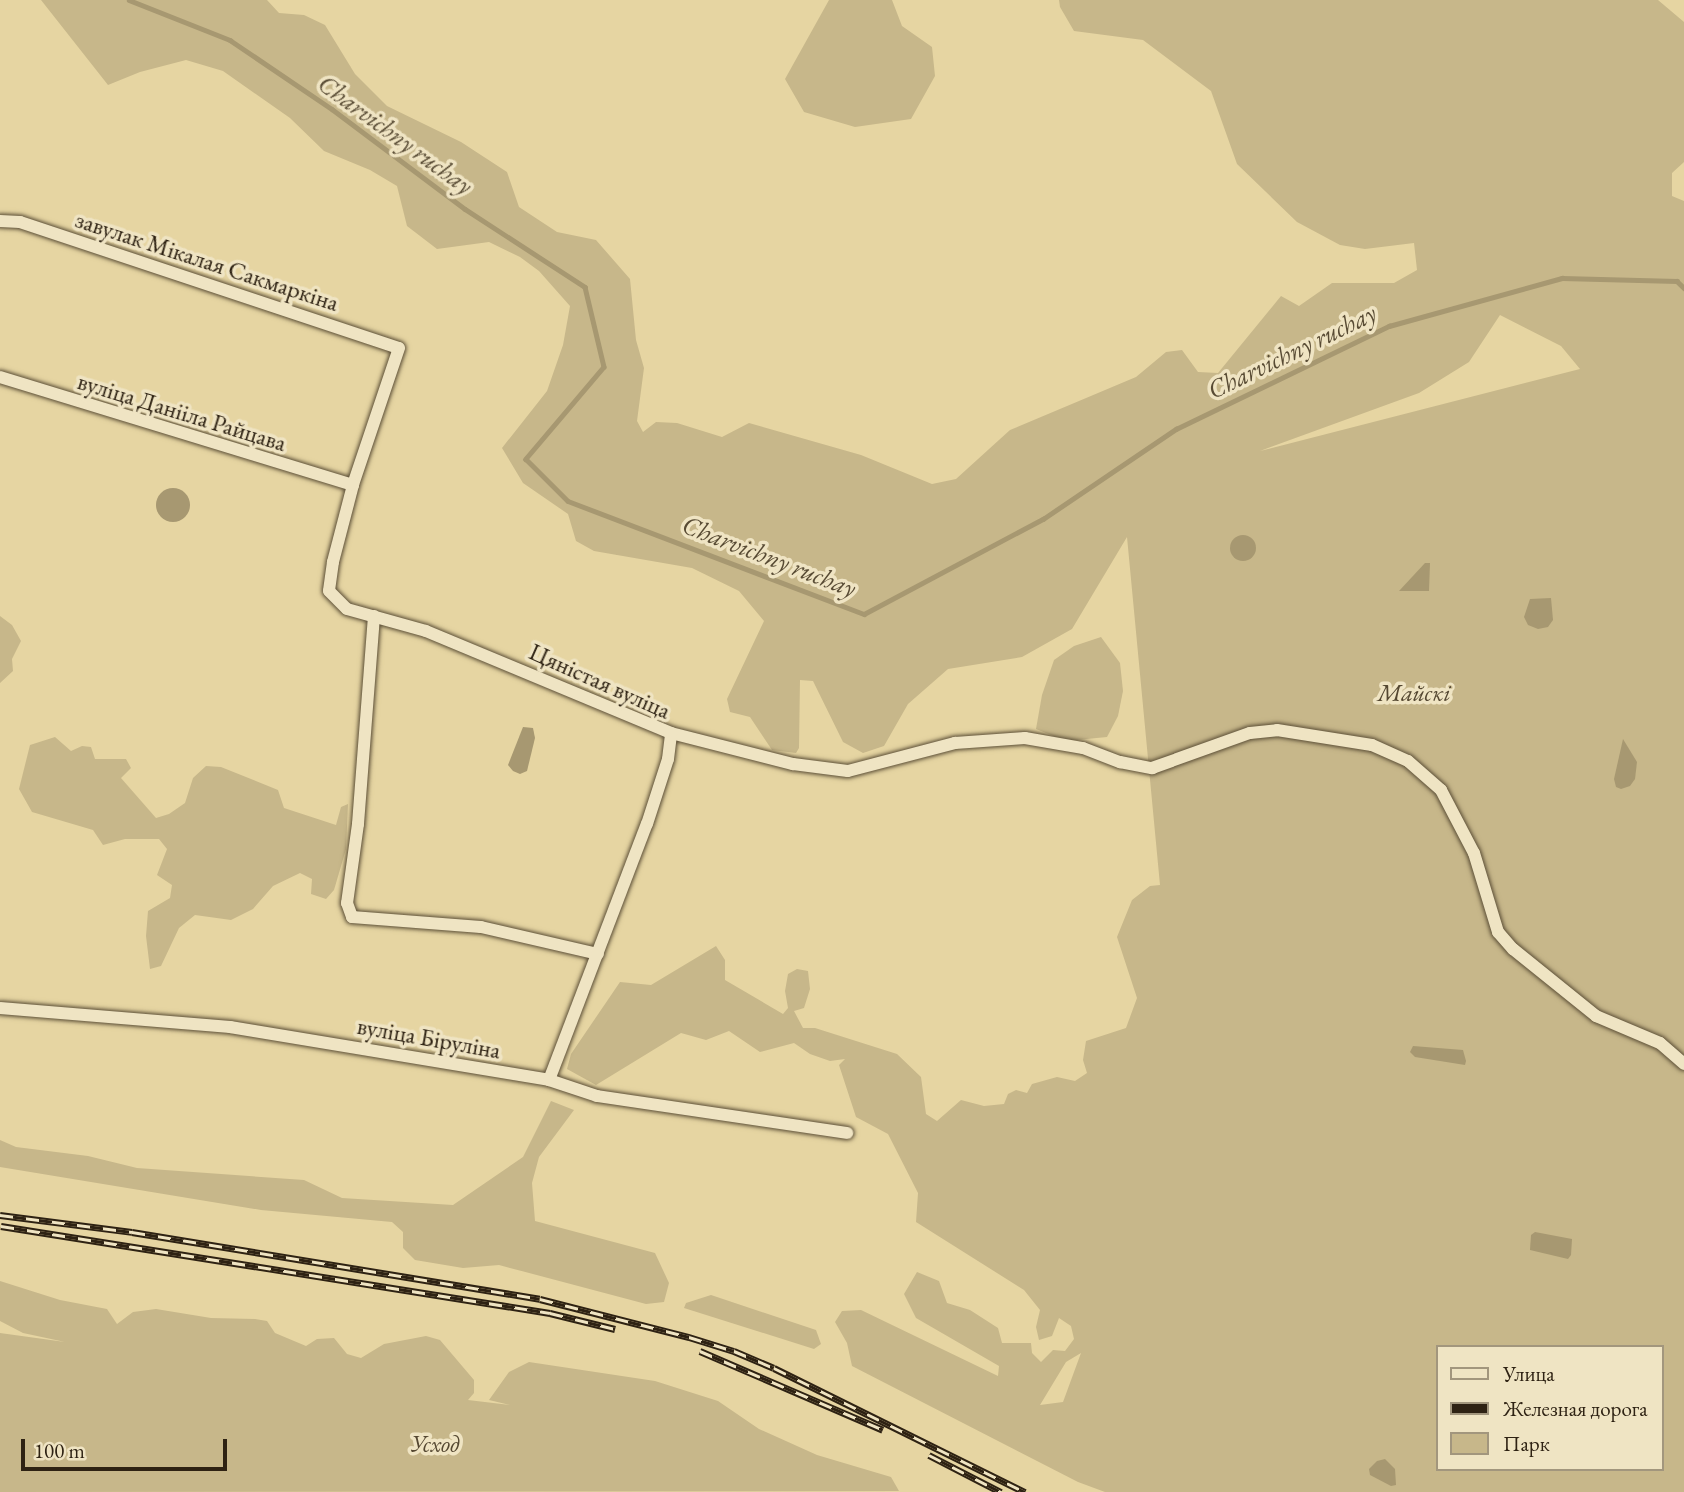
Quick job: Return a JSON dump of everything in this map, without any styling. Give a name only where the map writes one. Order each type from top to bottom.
[{"type":"street","name":"завулак Мікалая Сакмаркіна","points":[[0,220],[20,222],[399,348],[353,485]]},
{"type":"street","name":"вуліца Данііла Райцава","points":[[0,377],[353,485]]},
{"type":"street","name":"Цяністая вуліца","points":[[353,485],[333,562],[330,591],[347,609],[426,631],[671,733],[668,759],[647,824],[549,1080]]},
{"type":"street","points":[[374,616],[358,824],[347,902],[352,917],[481,927],[598,954]]},
{"type":"street","points":[[671,733],[793,764],[848,771],[955,743],[1025,738],[1083,748],[1120,762],[1152,768],[1223,740],[1277,730],[1372,744],[1408,761],[1441,790],[1474,853],[1498,932],[1513,949],[1596,1016],[1660,1043],[1684,1064]]},
{"type":"street","name":"вуліца Біруліна","points":[[0,1008],[230,1027],[549,1080],[597,1096],[847,1133]]},
{"type":"green space","name":"Майскі","points":[[41,0],[267,0],[279,13],[304,15],[325,25],[355,74],[387,106],[461,142],[507,172],[519,207],[557,232],[596,240],[630,279],[636,340],[644,368],[637,421],[643,432],[656,422],[677,423],[722,437],[749,423],[861,455],[932,484],[956,479],[1010,430],[1136,377],[1166,352],[1182,350],[1198,372],[1218,373],[1281,296],[1299,306],[1332,283],[1394,283],[1417,270],[1414,243],[1365,249],[1340,245],[1297,222],[1237,164],[1211,91],[1143,40],[1074,31],[1060,7],[1059,0],[1658,0],[1684,22],[1684,162],[1672,173],[1672,196],[1684,201],[1684,1492],[1105,1492],[1078,1482],[852,1366],[847,1343],[835,1322],[842,1311],[861,1310],[998,1376],[999,1366],[916,1318],[904,1294],[917,1272],[939,1281],[947,1303],[970,1310],[998,1328],[1002,1343],[1031,1343],[1032,1353],[1041,1362],[1053,1350],[1065,1351],[1074,1339],[1071,1326],[1059,1318],[1052,1336],[1039,1340],[1036,1327],[1040,1310],[1024,1290],[916,1222],[918,1193],[888,1134],[856,1117],[839,1065],[845,1059],[830,1061],[810,1054],[794,1043],[760,1052],[729,1031],[706,1040],[681,1033],[596,1085],[567,1069],[571,1054],[620,982],[651,985],[716,946],[725,960],[725,980],[783,1014],[788,1008],[785,991],[788,974],[797,969],[808,971],[810,989],[804,1008],[794,1011],[803,1028],[815,1028],[897,1054],[921,1077],[926,1114],[937,1121],[961,1100],[984,1106],[1004,1104],[1008,1094],[1016,1090],[1027,1093],[1032,1084],[1057,1077],[1075,1081],[1087,1073],[1083,1060],[1086,1041],[1126,1028],[1137,998],[1117,937],[1132,900],[1150,886],[1160,885],[1127,537],[1072,629],[1022,657],[948,669],[908,704],[884,746],[863,753],[843,742],[813,681],[800,680],[799,748],[796,753],[772,750],[750,717],[730,712],[727,699],[764,621],[739,591],[692,568],[594,551],[576,541],[568,514],[523,483],[502,448],[547,391],[563,345],[570,306],[539,271],[520,257],[489,242],[437,249],[407,226],[397,186],[370,170],[324,151],[290,118],[223,71],[186,60],[140,72],[108,85]],"holes":[[[1500,315],[1561,346],[1580,369],[1260,451],[1419,393],[1469,362]],[[1081,1353],[1063,1402],[1040,1405],[1066,1362]]]},
{"type":"green space","points":[[829,0],[892,0],[902,26],[932,47],[935,76],[911,119],[855,127],[804,112],[785,79]]},
{"type":"green space","points":[[0,616],[12,625],[21,641],[12,659],[13,671],[0,683]]},
{"type":"green space","points":[[1101,637],[1120,663],[1123,691],[1118,716],[1107,737],[1066,741],[1036,729],[1042,695],[1054,660],[1074,646]]},
{"type":"green space","points":[[55,737],[71,751],[82,746],[91,747],[95,759],[126,759],[131,768],[121,778],[156,818],[169,814],[185,803],[193,778],[206,766],[221,767],[278,790],[284,808],[336,825],[341,807],[348,804],[346,849],[334,890],[326,899],[311,894],[312,879],[300,873],[273,886],[253,909],[231,920],[195,915],[179,928],[161,966],[150,969],[146,936],[148,911],[170,898],[172,885],[157,875],[167,849],[159,839],[125,839],[103,845],[93,830],[32,812],[19,789],[30,745]]},
{"type":"green space","points":[[551,1101],[574,1110],[539,1157],[532,1183],[535,1221],[655,1253],[669,1283],[664,1302],[646,1304],[499,1265],[463,1268],[415,1260],[403,1248],[403,1232],[392,1222],[261,1210],[0,1167],[0,1140],[16,1147],[88,1156],[137,1168],[304,1180],[342,1198],[453,1205],[523,1157]]},
{"type":"green space","name":"Усход","points":[[0,1281],[60,1300],[107,1309],[117,1324],[133,1312],[156,1309],[211,1318],[255,1319],[267,1321],[275,1333],[306,1346],[317,1339],[334,1338],[347,1354],[361,1358],[384,1344],[426,1336],[440,1340],[474,1380],[474,1393],[468,1400],[510,1405],[489,1400],[509,1372],[529,1362],[655,1381],[718,1401],[759,1429],[817,1455],[891,1477],[899,1491],[0,1492],[0,1333],[65,1342],[23,1333],[0,1321]]},
{"type":"green space","points":[[711,1295],[816,1330],[821,1344],[814,1349],[684,1308],[686,1303]]},
{"type":"shaded area","points":[[173,488],[185,493],[190,505],[185,517],[173,522],[161,517],[156,505],[161,493]]},
{"type":"shaded area","points":[[1243,535],[1252,539],[1256,548],[1252,557],[1243,561],[1234,557],[1230,548],[1234,539]]},
{"type":"shaded area","points":[[1425,563],[1430,563],[1429,591],[1399,591]]},
{"type":"shaded area","points":[[1551,598],[1553,620],[1548,627],[1538,629],[1528,625],[1524,617],[1530,599]]},
{"type":"shaded area","points":[[523,727],[533,728],[535,738],[527,771],[520,774],[508,765]]},
{"type":"shaded area","points":[[1623,739],[1637,762],[1635,779],[1630,786],[1621,789],[1616,787],[1614,779]]},
{"type":"shaded area","points":[[1413,1046],[1463,1050],[1465,1065],[1415,1057],[1410,1052]]},
{"type":"shaded area","points":[[1535,1232],[1572,1239],[1571,1255],[1568,1259],[1530,1250],[1531,1235]]},
{"type":"shaded area","points":[[1385,1459],[1395,1469],[1396,1485],[1391,1486],[1370,1475],[1369,1469],[1377,1461]]},
{"type":"waterway","name":"Charvichny ruchay","points":[[129,0],[230,40],[332,109],[465,209],[585,287],[604,367],[526,459],[568,501],[864,614],[1043,519],[1176,429],[1389,326],[1562,278],[1677,281],[1684,288]]},
{"type":"railway","points":[[0,1215],[132,1232],[540,1299],[689,1337],[734,1351],[774,1368],[1025,1492]]},
{"type":"railway","points":[[1,1226],[550,1313],[615,1329]]},
{"type":"railway","points":[[700,1351],[883,1430]]},
{"type":"railway","points":[[929,1455],[1001,1492]]}]
